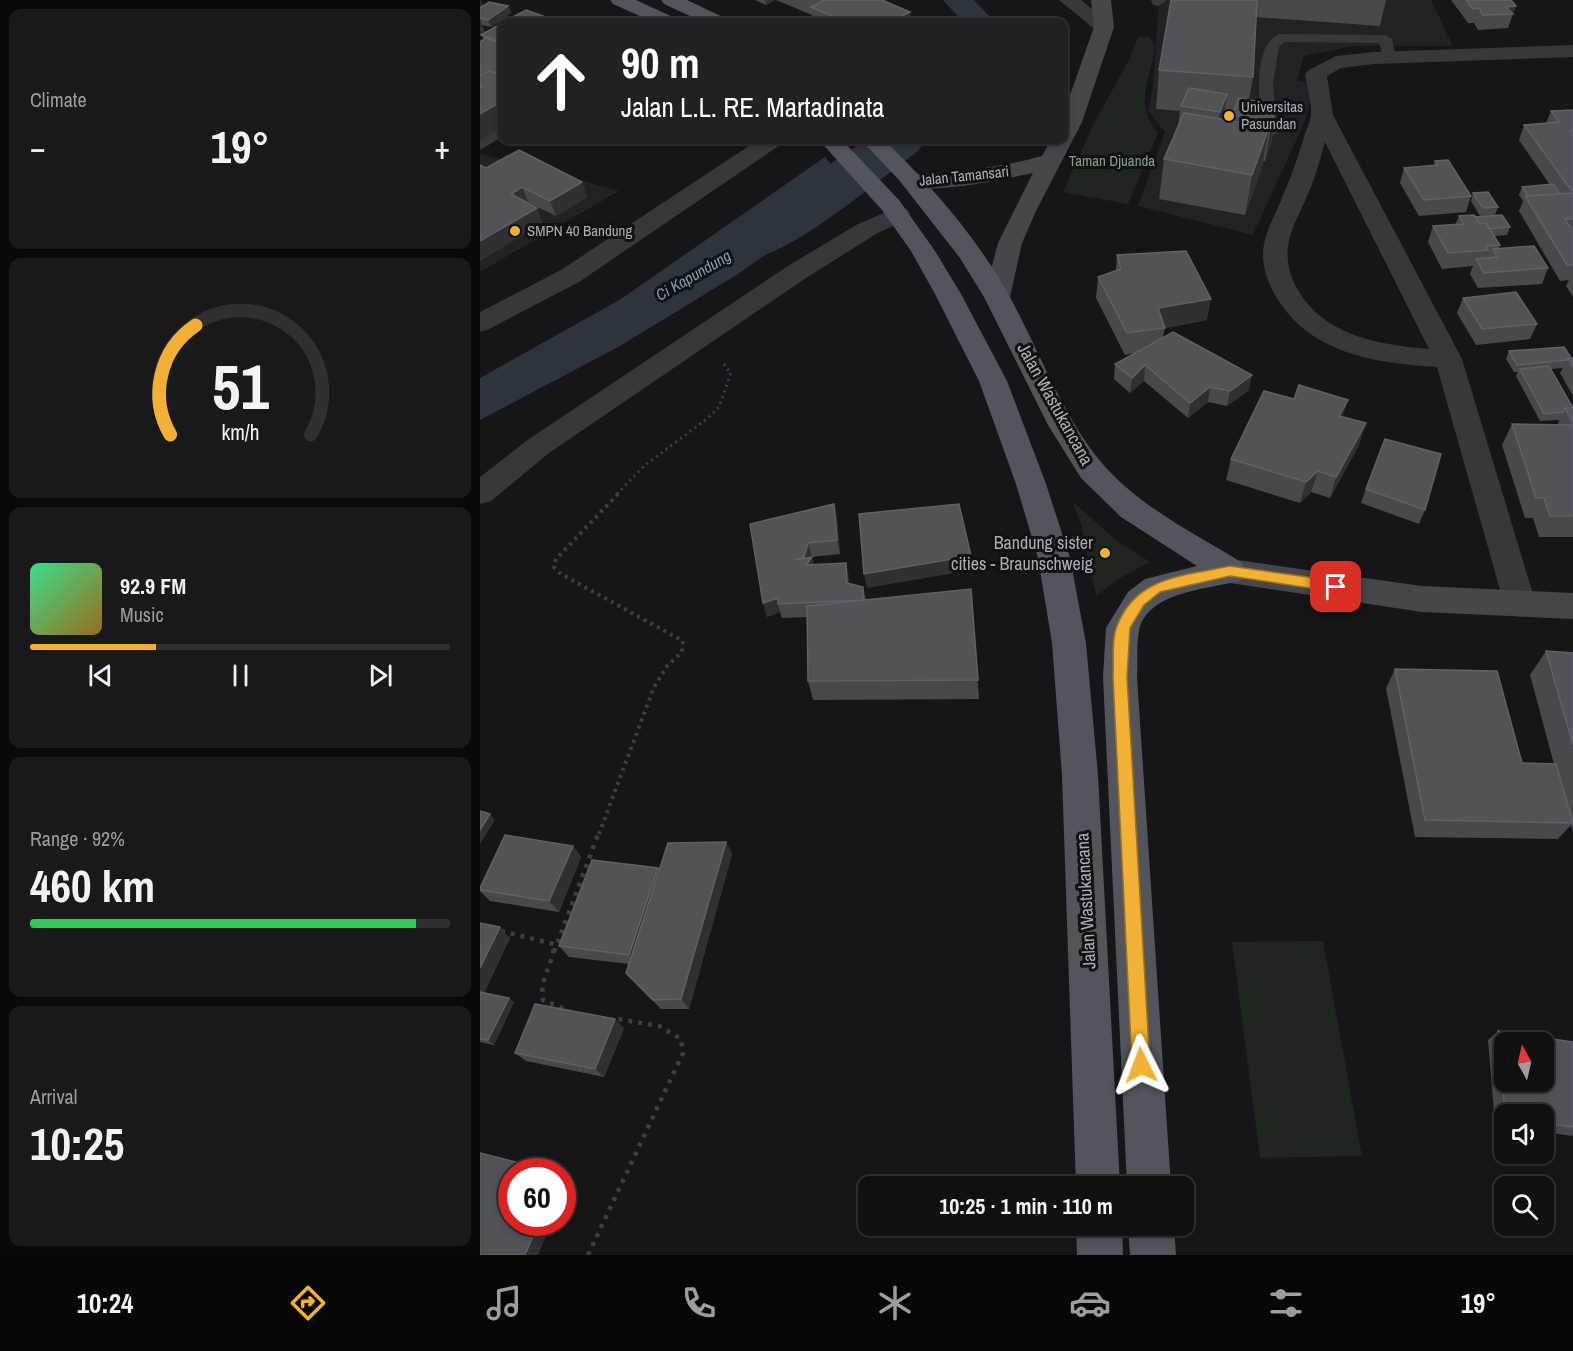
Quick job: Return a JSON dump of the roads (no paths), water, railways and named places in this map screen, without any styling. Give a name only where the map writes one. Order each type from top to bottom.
[{"type":"main road","points":[[620,0],[659,18]]},
{"type":"main road","points":[[671,0],[699,18]]},
{"type":"main road","name":"Jalan Tamansari","points":[[1068,128],[1104,27],[1101,0]]},
{"type":"main road","name":"Jalan Wastukancana","points":[[834,144],[881,192],[923,251],[993,381],[1031,484],[1054,558],[1069,643],[1080,775],[1098,1176]]},
{"type":"main road","name":"Jalan Wastukancana","points":[[876,144],[909,178],[964,246],[997,297],[1062,425],[1091,470],[1132,508],[1171,536],[1230,571]]},
{"type":"main road","name":"Jalan Tamansari","points":[[909,178],[971,179],[1015,172],[1059,145]]},
{"type":"main road","name":"Jalan Tamansari","points":[[997,297],[1010,243],[1059,145]]},
{"type":"main road","points":[[993,381],[1036,372]]},
{"type":"main road","points":[[1148,1176],[1120,677],[1123,628],[1139,601],[1156,588],[1230,571],[1422,599],[1573,606]]},
{"type":"main road","points":[[1099,1236],[1100,1255]]},
{"type":"main road","points":[[1152,1236],[1154,1255]]},
{"type":"street","points":[[1069,0],[1104,27]]},
{"type":"street","points":[[1520,604],[1448,360],[1322,115],[1316,74],[1336,62],[1389,57],[1573,51]]},
{"type":"street","points":[[1322,115],[1306,168],[1276,244],[1277,274],[1286,295],[1299,315],[1329,335],[1364,349],[1408,357],[1448,360]]},
{"type":"street","points":[[480,323],[570,276],[766,144]]},
{"type":"street","points":[[480,493],[539,446],[797,272],[867,229],[898,214]]},
{"type":"lane","points":[[1269,135],[1266,84],[1272,45],[1281,38],[1385,39],[1389,57]]},
{"type":"lane","points":[[480,145],[498,134]]},
{"type":"water","points":[[943,0],[974,0],[991,18],[959,18]]},
{"type":"water","points":[[825,157],[854,193],[738,274],[620,346],[480,420],[480,378],[621,299]]},
{"type":"waterway","name":"Ci Kapundung","points":[[755,239],[777,227],[893,144]]},
{"type":"place","name":"Universitas Pasundan","points":[[1229,116]]},
{"type":"place","name":"SMPN 40 Bandung","points":[[515,231]]},
{"type":"place","name":"Bandung sister cities - Braunschweig","points":[[1105,553]]},
{"type":"park label","name":"Taman Djuanda","points":[[1112,161]]}]
